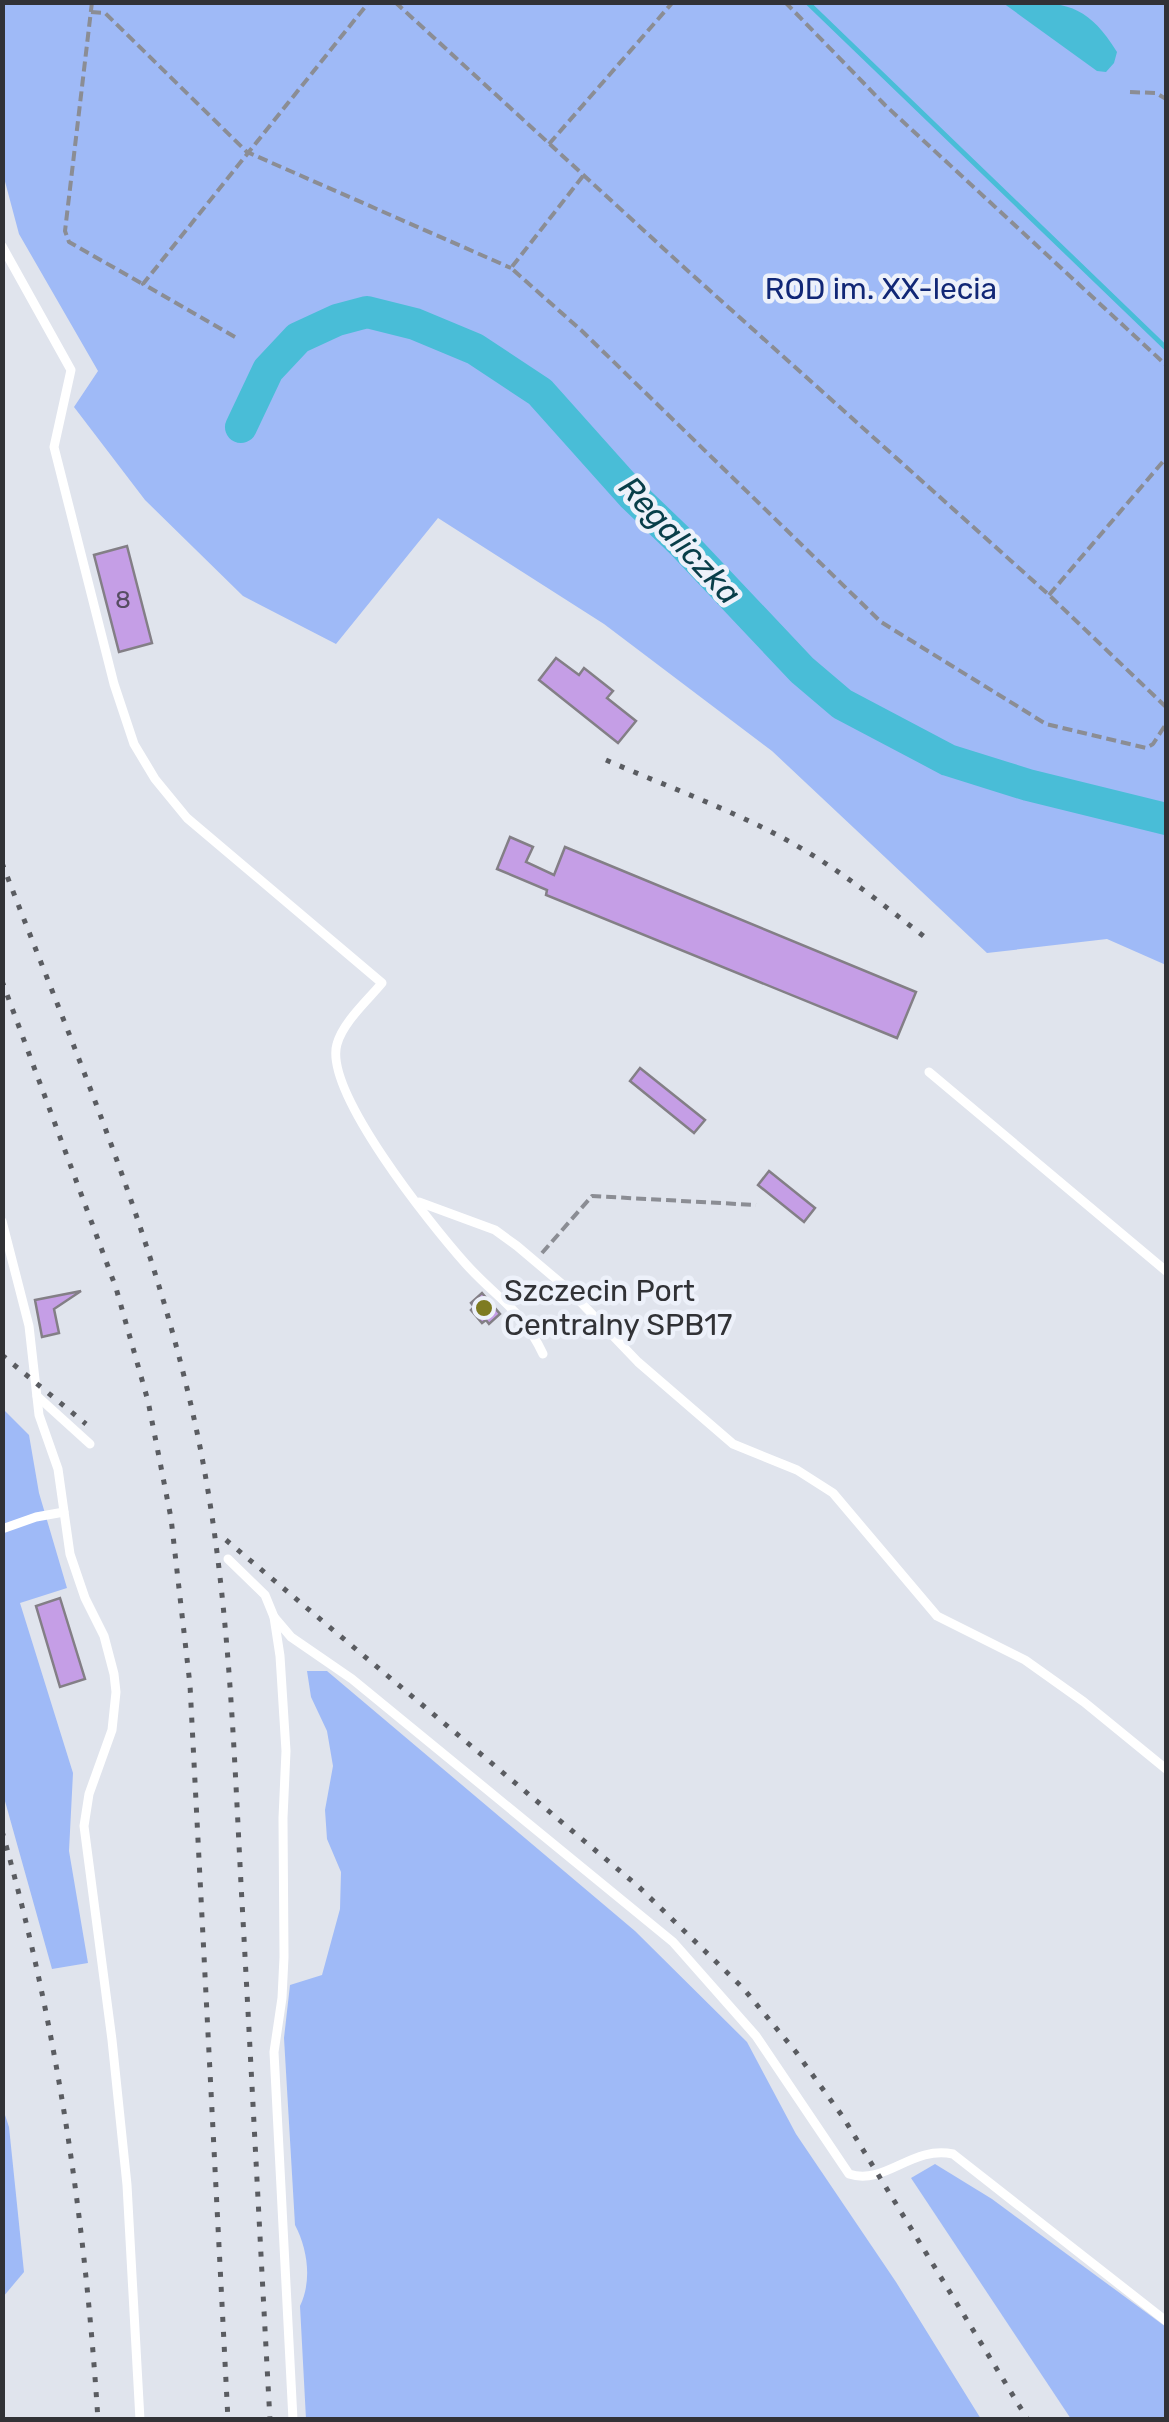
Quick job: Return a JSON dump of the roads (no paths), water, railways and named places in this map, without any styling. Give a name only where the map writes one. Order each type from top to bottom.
[{"type":"lane","points":[[2,246],[71,370],[54,447],[114,684],[134,744],[154,779],[187,818],[382,983],[340,1036],[335,1066],[340,1084],[375,1144],[460,1258],[527,1322],[543,1354]]},
{"type":"lane","points":[[929,1072],[1166,1272]]},
{"type":"lane","points":[[418,1202],[496,1230],[536,1260],[638,1362],[733,1444],[797,1470],[834,1493],[937,1616],[1038,1669],[1166,1769]]},
{"type":"lane","points":[[2,1220],[29,1326],[35,1394],[58,1469],[74,1571],[104,1636],[116,1692],[112,1730],[86,1806],[84,1838],[126,2170],[140,2420]]},
{"type":"lane","points":[[35,1394],[90,1444]]},
{"type":"lane","points":[[2,1529],[64,1512]]},
{"type":"lane","points":[[228,1559],[259,1586],[274,1617],[291,1637],[352,1679],[673,1942],[756,2036],[849,2174],[870,2176],[926,2152],[953,2154],[1166,2321]]},
{"type":"lane","points":[[274,1617],[286,1750],[283,1980],[274,2052],[293,2420]]},
{"type":"waterway","points":[[807,2],[1166,348]]},
{"type":"waterway","name":"Regaliczka","points":[[241,427],[268,370],[298,338],[337,320],[367,312],[415,324],[475,349],[540,392],[633,496],[802,670],[842,704],[948,760],[1028,785],[1166,819]]},
{"type":"railway","points":[[606,760],[724,809],[792,843],[846,877],[931,942]]},
{"type":"railway","points":[[2,863],[134,1210],[178,1351],[206,1480],[232,1710],[270,2420]]},
{"type":"railway","points":[[2,981],[116,1288],[148,1401],[171,1518],[190,1685],[228,2420]]},
{"type":"railway","points":[[2,1355],[86,1424]]},
{"type":"railway","points":[[226,1540],[639,1887],[743,1988],[843,2117],[1028,2420]]},
{"type":"railway","points":[[2,1831],[38,1976],[66,2122],[85,2270],[98,2420]]},
{"type":"place","name":"Szczecin Port Centralny SPB17","points":[[484,1308]]},
{"type":"park label","name":"ROD im. XX-lecia","points":[[881,289]]}]
